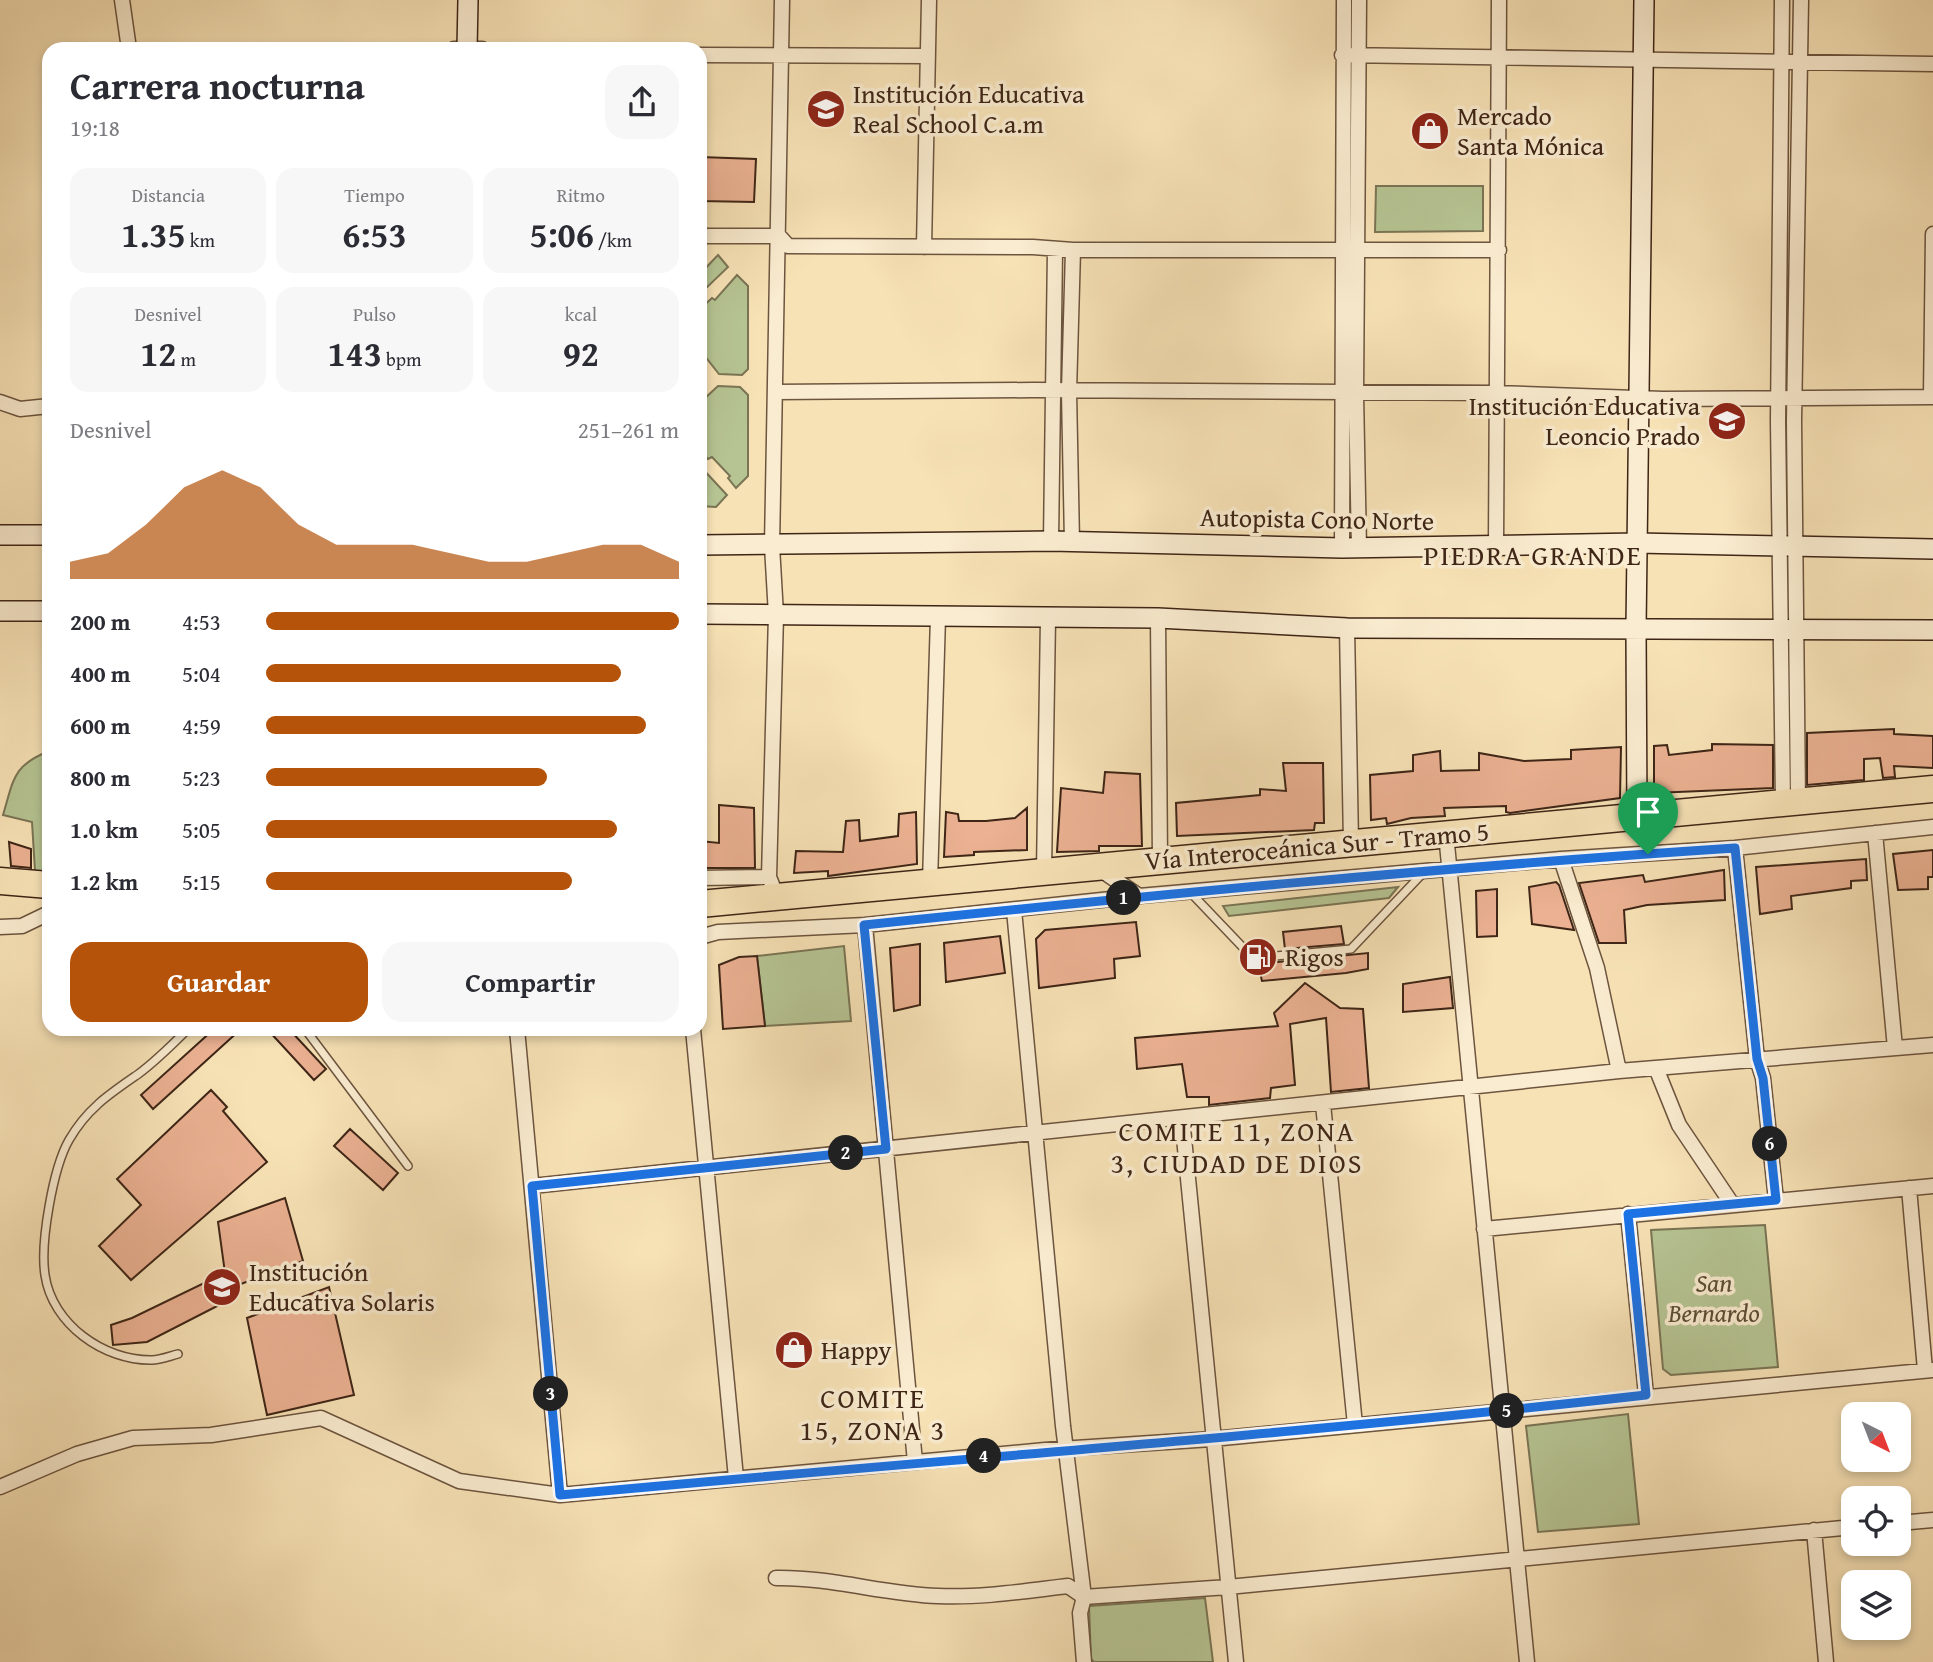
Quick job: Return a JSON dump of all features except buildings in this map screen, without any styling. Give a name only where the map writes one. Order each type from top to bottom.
[{"type":"highway","name":"Vía Interoceánica Sur - Tramo 5","points":[[707,902],[773,887],[930,882],[1933,789]]},
{"type":"highway","points":[[4,877],[42,885]]},
{"type":"main road","points":[[467,42],[468,0]]},
{"type":"main road","points":[[1637,817],[1636,629],[1644,0]]},
{"type":"main road","points":[[0,535],[42,535]]},
{"type":"main road","name":"Autopista Cono Norte","points":[[707,545],[1051,541],[1350,548],[1637,543],[1933,550]]},
{"type":"main road","points":[[0,611],[42,611]]},
{"type":"main road","points":[[707,614],[1158,618],[1347,628],[1933,630]]},
{"type":"street","points":[[122,0],[128,42]]},
{"type":"street","points":[[707,879],[773,887],[776,615],[772,546],[782,0]]},
{"type":"street","points":[[924,247],[929,0]]},
{"type":"street","points":[[1344,0],[1340,394],[1350,548]]},
{"type":"street","points":[[1350,548],[1356,394],[1359,0]]},
{"type":"street","points":[[1496,546],[1499,0]]},
{"type":"street","points":[[1782,0],[1777,397],[1786,547],[1791,802]]},
{"type":"street","points":[[1786,547],[1794,397],[1801,0]]},
{"type":"street","points":[[707,55],[928,55]]},
{"type":"street","points":[[1342,55],[1933,64]]},
{"type":"street","points":[[776,392],[1496,393],[1638,398],[1932,397],[1933,234]]},
{"type":"street","points":[[707,236],[779,236],[788,246],[1033,247],[1055,250],[1499,250]]},
{"type":"street","points":[[1051,541],[1055,250]]},
{"type":"street","points":[[1072,542],[1069,392],[1073,250]]},
{"type":"street","points":[[0,402],[20,409],[42,407]]},
{"type":"street","points":[[930,882],[938,617]]},
{"type":"street","points":[[1044,872],[1048,618]]},
{"type":"street","points":[[1158,618],[1160,861]]},
{"type":"street","points":[[1347,628],[1351,843]]},
{"type":"street","points":[[707,935],[718,932],[864,925],[1139,896],[1561,859],[1735,848],[1933,827]]},
{"type":"street","points":[[1875,833],[1895,1048]]},
{"type":"street","points":[[1446,834],[1527,1662]]},
{"type":"street","points":[[1735,848],[1757,1059],[1763,1078],[1776,1200]]},
{"type":"street","points":[[1561,859],[1597,968],[1619,1071]]},
{"type":"street","points":[[1097,867],[1139,896]]},
{"type":"street","points":[[1014,909],[1065,1451],[1084,1597],[1080,1613],[1084,1662]]},
{"type":"street","points":[[0,927],[22,926],[42,916]]},
{"type":"street","points":[[864,925],[915,1462]]},
{"type":"street","points":[[518,1036],[560,1495]]},
{"type":"street","points":[[694,1036],[704,1167],[736,1478]]},
{"type":"street","points":[[532,1186],[1619,1071],[1933,1045]]},
{"type":"street","points":[[1656,1068],[1678,1125],[1732,1204]]},
{"type":"street","points":[[1323,1104],[1355,1424]]},
{"type":"street","points":[[1182,1118],[1236,1662]]},
{"type":"street","points":[[1484,1229],[1933,1186]]},
{"type":"street","points":[[0,1487],[77,1454],[133,1438],[211,1435],[321,1418],[459,1481],[560,1495],[915,1462],[1212,1439],[1646,1395],[1929,1370],[1909,1188]]},
{"type":"street","points":[[1628,1214],[1646,1395]]},
{"type":"street","points":[[1911,1522],[1933,1520]]},
{"type":"street","points":[[776,1578],[848,1582],[936,1596],[974,1596],[1068,1586],[1084,1597],[1228,1587],[1841,1528]]},
{"type":"street","points":[[1814,1530],[1826,1662]]},
{"type":"lane","points":[[1189,892],[1253,958],[1351,949],[1423,872]]},
{"type":"lane","points":[[178,1354],[153,1360],[125,1357],[93,1346],[61,1314],[44,1274],[51,1191],[67,1143],[88,1111],[138,1074],[180,1036]]},
{"type":"lane","points":[[310,1036],[408,1166]]},
{"type":"green space","points":[[1376,186],[1483,186],[1483,231],[1375,232]]},
{"type":"green space","points":[[718,255],[728,267],[707,287],[707,267]]},
{"type":"green space","points":[[737,275],[748,286],[748,369],[742,375],[719,374],[707,359],[707,303],[712,298],[715,300]]},
{"type":"green space","points":[[718,386],[740,387],[748,395],[748,476],[736,488],[728,478],[730,476],[712,457],[707,458],[707,396]]},
{"type":"green space","points":[[707,474],[727,495],[716,507],[707,506]]},
{"type":"green space","points":[[42,754],[42,872],[35,871],[32,822],[3,815],[16,775]]},
{"type":"green space","points":[[1398,887],[1389,898],[1229,916],[1223,906]]},
{"type":"green space","points":[[844,946],[851,1021],[765,1026],[757,956]]},
{"type":"green space","name":"San Bernardo","points":[[1765,1225],[1778,1367],[1671,1375],[1663,1369],[1651,1230]]},
{"type":"green space","points":[[1628,1414],[1639,1524],[1538,1532],[1526,1426]]},
{"type":"green space","points":[[1205,1598],[1213,1662],[1094,1662],[1091,1659],[1089,1606]]},
{"type":"place","name":"Institución Educativa Real School C.a.m","points":[[826,109]]},
{"type":"place","name":"Mercado Santa Mónica","points":[[1430,131]]},
{"type":"place","name":"Institución Educativa Leoncio Prado","points":[[1727,421]]},
{"type":"place","name":"Rigos","points":[[1258,957]]},
{"type":"place","name":"Institución Educativa Solaris","points":[[222,1287]]},
{"type":"place","name":"Happy","points":[[794,1350]]},
{"type":"district","name":"PIEDRA GRANDE","points":[[1533,555]]},
{"type":"district","name":"COMITE 11, ZONA 3, CIUDAD DE DIOS","points":[[1237,1147]]},
{"type":"district","name":"COMITE 15, ZONA 3","points":[[873,1414]]},
{"type":"route","points":[[1735,848],[1757,1059],[1763,1078],[1776,1200],[1628,1214],[1646,1395],[1231,1437],[1065,1451],[1045,1450],[560,1495],[532,1186],[886,1149],[864,925],[1139,896],[1561,859],[1648,854],[1735,848]]}]
